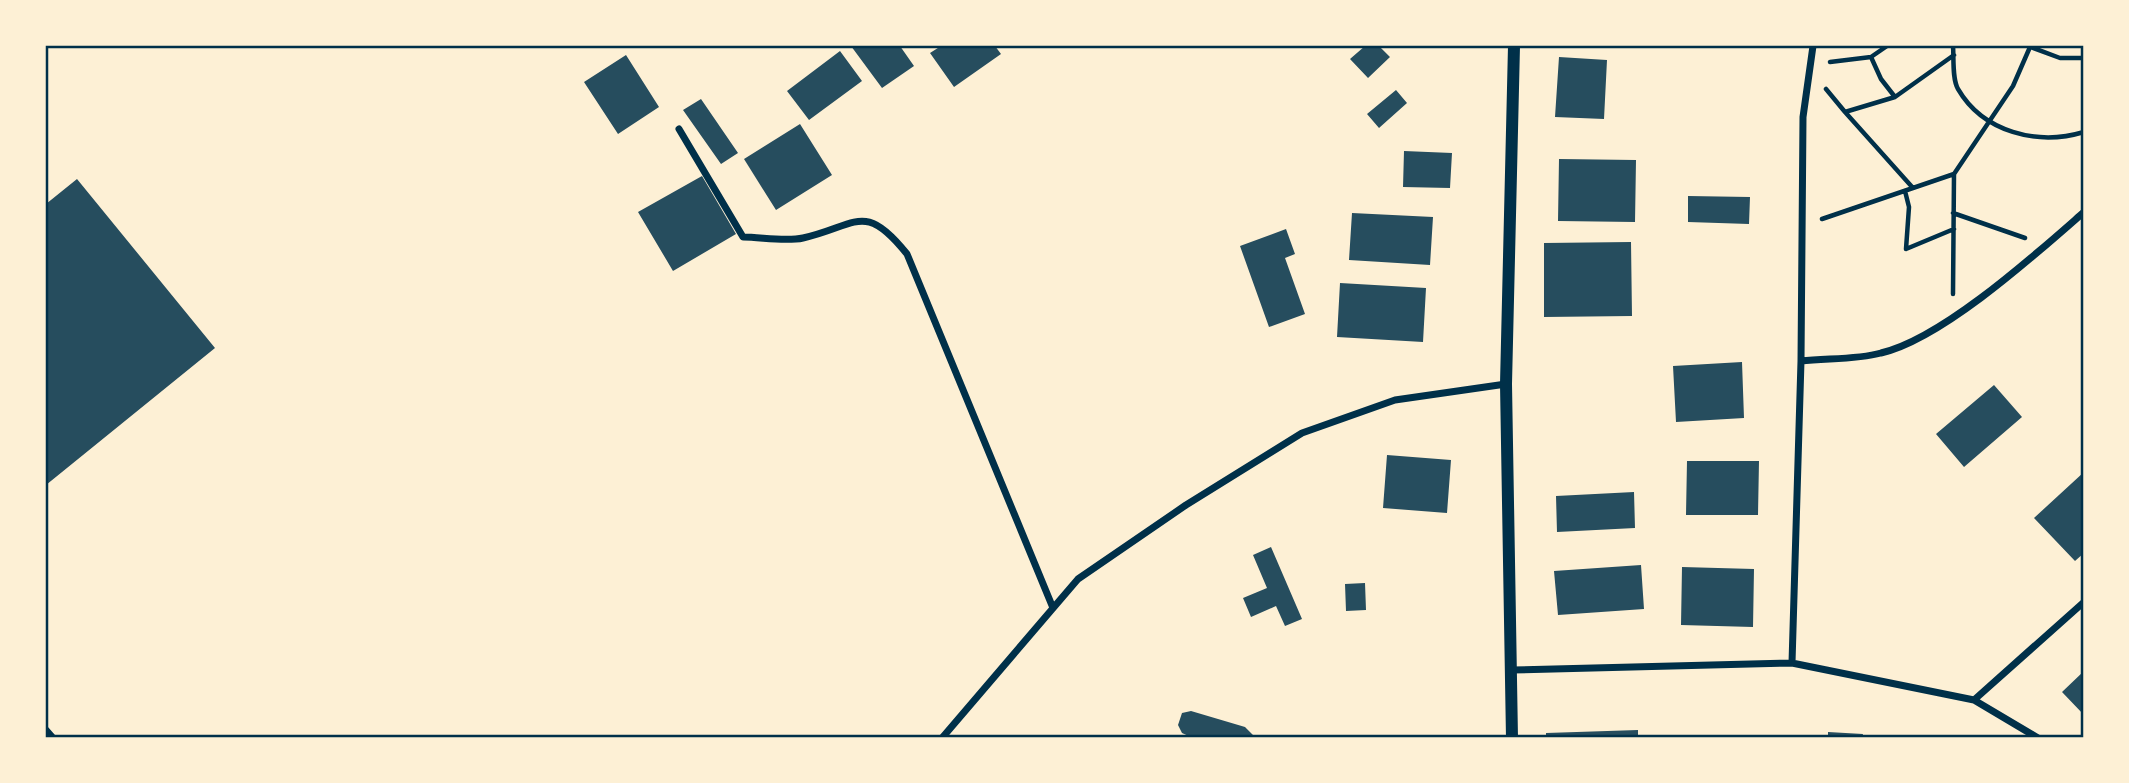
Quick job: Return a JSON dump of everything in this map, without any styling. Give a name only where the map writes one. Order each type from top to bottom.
[{"type":"street","points":[[1511,737],[1506,384],[1514,46]]},
{"type":"street","points":[[1792,663],[1801,361],[1800,226],[1803,117],[1813,46]]},
{"type":"street","points":[[679,129],[743,237],[802,239],[857,219],[887,229],[907,254],[1053,608]]},
{"type":"street","points":[[1801,361],[1882,354],[1933,331],[2046,246],[2084,212]]},
{"type":"street","points":[[942,737],[1078,579],[1186,505],[1302,433],[1395,400],[1506,384]]},
{"type":"street","points":[[1974,700],[2084,602]]},
{"type":"street","points":[[1511,670],[1792,663],[1974,700],[2038,737]]},
{"type":"street","points":[[46,730],[53,737]]},
{"type":"path","points":[[1830,62],[1871,57],[1887,46]]},
{"type":"path","points":[[1953,46],[1956,87],[1990,124],[2021,135],[2073,135],[2084,132]]},
{"type":"path","points":[[1800,226],[1954,174],[2013,86],[2029,46],[2060,58],[2084,58]]},
{"type":"path","points":[[1845,112],[1895,97],[1954,55]]},
{"type":"path","points":[[1871,57],[1881,79],[1895,97]]},
{"type":"path","points":[[1826,89],[1913,188]]},
{"type":"path","points":[[1954,174],[1954,316]]},
{"type":"path","points":[[1905,191],[1909,207],[1906,249],[1954,229]]},
{"type":"path","points":[[1954,213],[2046,246]]},
{"type":"building","points":[[851,46],[900,46],[914,66],[882,88]]},
{"type":"building","points":[[941,46],[995,46],[1001,54],[954,87],[930,53]]},
{"type":"building","points":[[1365,46],[1379,46],[1390,57],[1368,78],[1350,59]]},
{"type":"building","points":[[840,51],[862,81],[809,120],[787,91]]},
{"type":"building","points":[[626,55],[659,107],[618,134],[584,82]]},
{"type":"building","points":[[1559,57],[1607,60],[1604,119],[1555,117]]},
{"type":"building","points":[[1396,90],[1407,103],[1379,128],[1367,114]]},
{"type":"building","points":[[701,99],[738,153],[721,164],[683,110]]},
{"type":"building","points":[[800,124],[832,175],[776,210],[744,159]]},
{"type":"building","points":[[1404,151],[1452,153],[1450,188],[1403,187]]},
{"type":"building","points":[[1559,159],[1636,160],[1635,222],[1558,221]]},
{"type":"building","points":[[702,176],[736,234],[673,271],[638,212]]},
{"type":"building","points":[[77,179],[215,348],[46,485],[46,204]]},
{"type":"building","points":[[1688,196],[1750,197],[1749,224],[1688,222]]},
{"type":"building","points":[[1352,213],[1433,217],[1430,265],[1349,260]]},
{"type":"building","points":[[1286,229],[1295,254],[1285,258],[1305,314],[1269,327],[1240,246]]},
{"type":"building","points":[[1631,242],[1632,316],[1544,317],[1544,243]]},
{"type":"building","points":[[1340,283],[1426,288],[1423,342],[1337,337]]},
{"type":"building","points":[[1742,362],[1744,418],[1676,422],[1673,366]]},
{"type":"building","points":[[1994,385],[2022,417],[1964,467],[1936,434]]},
{"type":"building","points":[[1387,455],[1451,460],[1447,513],[1383,508]]},
{"type":"building","points":[[1687,461],[1759,461],[1758,515],[1686,515]]},
{"type":"building","points":[[2084,472],[2084,553],[2075,561],[2034,518]]},
{"type":"building","points":[[1634,492],[1635,528],[1557,532],[1556,496]]},
{"type":"building","points":[[1271,547],[1302,619],[1285,626],[1276,606],[1251,617],[1243,598],[1267,588],[1253,555]]},
{"type":"building","points":[[1641,565],[1644,609],[1558,615],[1554,571]]},
{"type":"building","points":[[1682,567],[1754,569],[1753,627],[1681,625]]},
{"type":"building","points":[[1365,583],[1366,610],[1346,611],[1345,584]]},
{"type":"building","points":[[2084,671],[2084,715],[2062,692]]},
{"type":"building","points":[[1191,711],[1245,727],[1256,738],[1193,738],[1182,733],[1178,725],[1182,713]]},
{"type":"building","points":[[1638,730],[1638,738],[1546,738],[1546,733]]},
{"type":"building","points":[[1828,732],[1863,734],[1862,738],[1828,738]]}]
